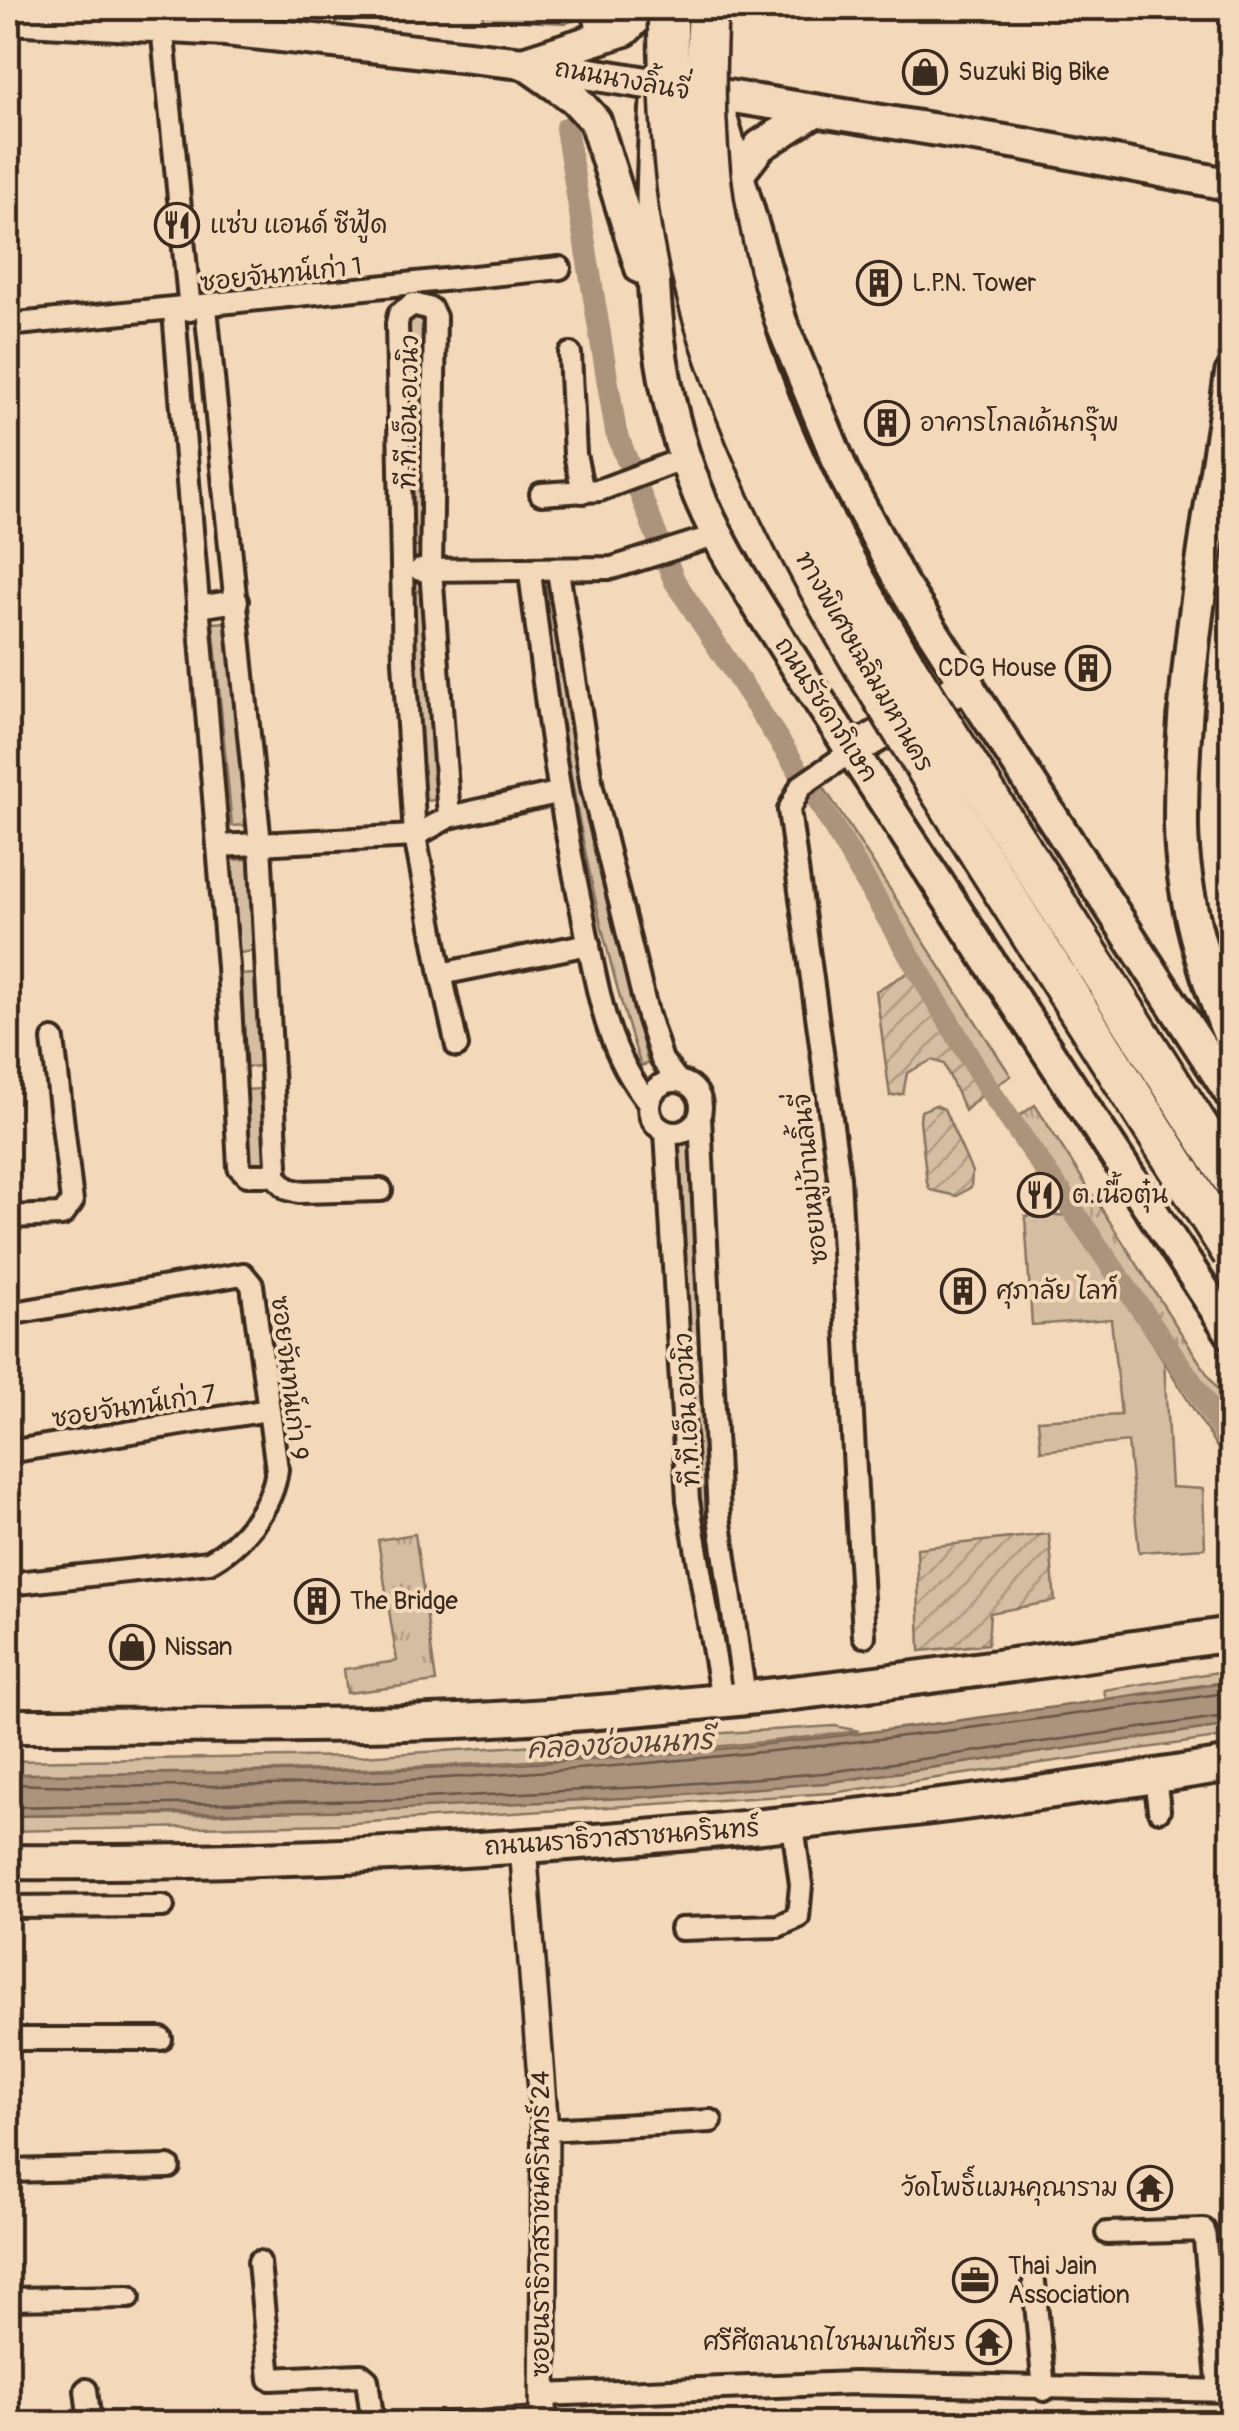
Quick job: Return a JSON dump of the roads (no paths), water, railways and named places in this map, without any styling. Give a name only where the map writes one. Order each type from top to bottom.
[{"type":"highway","name":"ทางพิเศษเฉลิมมหานคร","points":[[668,8],[668,108],[681,222],[701,312],[734,411],[774,502],[816,587],[902,730],[1232,1252]]},
{"type":"highway","name":"ทางพิเศษเฉลิมมหานคร","points":[[708,8],[707,146],[718,226],[766,395],[800,475],[862,592],[957,748],[1232,1179]]},
{"type":"main road","points":[[524,63],[625,30],[646,8]]},
{"type":"main road","name":"ถนนรัชดาภิเษก","points":[[668,8],[658,84],[650,214],[652,298],[662,368],[684,458],[718,536],[852,751],[1232,1334]]},
{"type":"main road","name":"ถนนนางลิ้นจี่","points":[[8,18],[156,20],[524,63],[715,97],[1005,140],[1232,185]]},
{"type":"main road","points":[[524,63],[574,98],[594,121],[652,298]]},
{"type":"main road","points":[[715,97],[781,322],[809,399],[902,584],[1232,1096]]},
{"type":"main road","points":[[738,173],[758,148],[815,111]]},
{"type":"main road","points":[[1232,374],[1199,596],[1181,830],[1198,942],[1232,1040]]},
{"type":"main road","points":[[852,751],[968,683]]},
{"type":"main road","points":[[8,1726],[402,1722],[733,1699],[1232,1634]]},
{"type":"main road","name":"ถนนนราธิวาสราชนครินทร์","points":[[8,1862],[236,1860],[523,1846],[794,1825],[1232,1764]]},
{"type":"street","points":[[593,8],[599,38]]},
{"type":"street","points":[[156,20],[190,310],[237,602],[260,844],[277,1164],[273,1175]]},
{"type":"street","name":"ซอยจันทน์เก่า 1","points":[[8,325],[190,310],[560,268]]},
{"type":"street","name":"ที.ที.เอ็น อเวนิว","points":[[449,817],[431,570],[435,316],[422,303],[405,307],[397,324],[403,570],[416,836],[456,1046]]},
{"type":"street","points":[[190,310],[198,607],[228,968],[239,1166],[247,1175],[273,1175],[288,1189],[299,1192],[381,1190]]},
{"type":"street","points":[[570,354],[575,454],[592,491]]},
{"type":"street","points":[[541,494],[592,491],[642,477],[684,458]]},
{"type":"street","points":[[403,570],[530,572],[612,568],[718,536]]},
{"type":"street","name":"ที.ที.เอ็น อเวนิว","points":[[558,571],[592,787],[646,1013],[662,1060],[678,1080],[698,1094],[719,1516],[733,1699]]},
{"type":"street","name":"ที.ที.เอ็น อเวนิว","points":[[530,572],[557,793],[605,1024],[631,1081],[649,1103],[653,1122],[666,1132],[688,1500],[733,1699]]},
{"type":"street","points":[[534,602],[538,591],[546,587],[562,593]]},
{"type":"street","points":[[198,607],[237,602]]},
{"type":"street","name":"ซอยหมู่บ้านลิ้นจี่","points":[[852,751],[807,781],[791,801],[790,822],[839,1177],[864,1636]]},
{"type":"street","points":[[218,846],[416,836],[449,817],[557,793]]},
{"type":"street","points":[[441,974],[589,944]]},
{"type":"street","points":[[228,968],[266,963]]},
{"type":"street","points":[[8,1217],[62,1215],[72,1202],[53,1040]]},
{"type":"street","points":[[234,1080],[272,1072]]},
{"type":"street","points":[[649,1103],[661,1084],[678,1080]]},
{"type":"street","points":[[666,1132],[684,1132],[700,1117]]},
{"type":"street","name":"ซอยจันทน์เก่า 9","points":[[8,1314],[243,1274],[252,1285],[277,1469],[274,1491],[226,1554],[208,1562],[8,1584]]},
{"type":"street","name":"ซอยจันทน์เก่า 7","points":[[8,1452],[268,1410]]},
{"type":"street","points":[[1155,1777],[1158,1810]]},
{"type":"street","points":[[681,1928],[778,1926],[798,1917],[801,1886],[794,1825]]},
{"type":"street","name":"ซอยนราธิวาสราชนครินทร์ 24","points":[[523,1846],[545,2130],[542,2412]]},
{"type":"street","points":[[8,1907],[163,1906]]},
{"type":"street","points":[[8,2040],[161,2038]]},
{"type":"street","points":[[545,2130],[711,2121]]},
{"type":"street","points":[[8,2171],[169,2167]]},
{"type":"street","points":[[442,2424],[853,2383],[1225,2391],[1204,2230],[1107,2233]]},
{"type":"street","points":[[260,2262],[270,2379],[360,2375],[367,2380],[373,2424]]},
{"type":"street","points":[[1034,2282],[1044,2390]]},
{"type":"street","points":[[8,2299],[129,2297]]},
{"type":"street","points":[[86,2390],[90,2424]]},
{"type":"water","points":[[1231,1682],[1231,1725],[824,1783],[646,1797],[383,1810],[8,1816],[8,1774],[364,1770],[631,1757],[848,1735]]},
{"type":"waterway","points":[[566,128],[616,432],[674,580],[815,796],[988,1088],[1200,1394],[1232,1447]]},
{"type":"place","name":"Suzuki Big Bike","points":[[925,72]]},
{"type":"place","name":"แซ่บ แอนด์ ซีฟู้ด","points":[[177,225]]},
{"type":"place","name":"L.P.N. Tower","points":[[879,283]]},
{"type":"place","name":"อาคารโกลเด้นกรุ๊พ","points":[[887,423]]},
{"type":"place","name":"CDG House","points":[[1088,668]]},
{"type":"place","name":"ต.เนื้อตุ๋น","points":[[1040,1195]]},
{"type":"place","name":"ศุภาลัย ไลท์","points":[[963,1291]]},
{"type":"place","name":"The Bridge","points":[[317,1601]]},
{"type":"place","name":"Nissan","points":[[132,1647]]},
{"type":"place","name":"วัดโพธิ์แมนคุณาราม","points":[[1150,2188]]},
{"type":"place","name":"Thai Jain Association","points":[[975,2280]]},
{"type":"place","name":"ศรีศีตลนาถไชนมนเทียร","points":[[989,2342]]},
{"type":"water label","name":"คลองช่องนนทรี","points":[[620,1745]]}]
